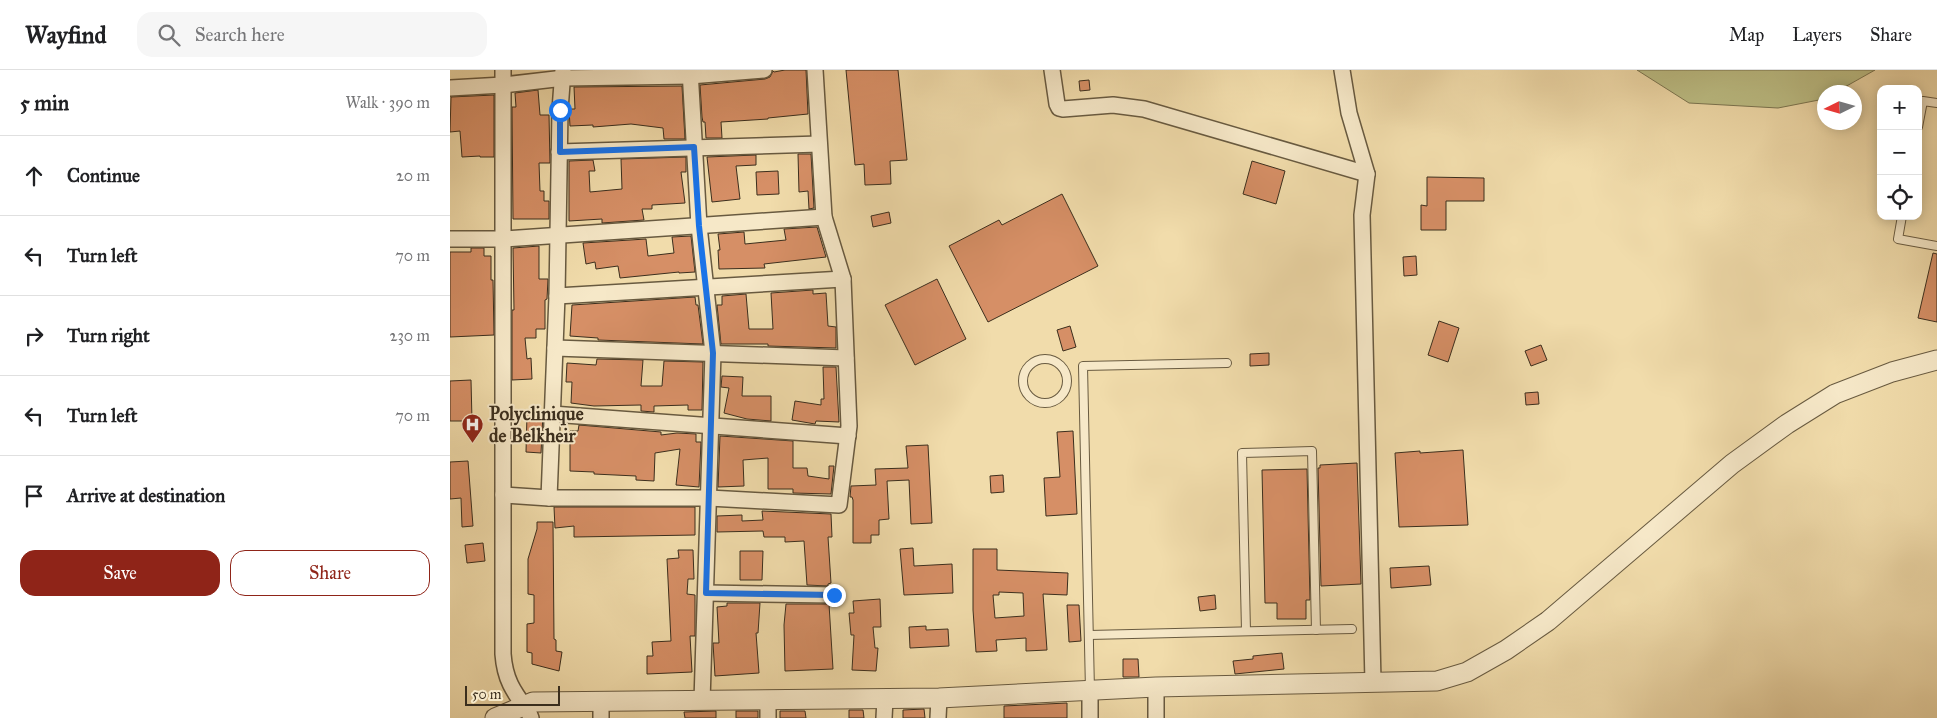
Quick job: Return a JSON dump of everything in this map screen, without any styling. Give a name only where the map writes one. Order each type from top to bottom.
[{"type":"street","points":[[450,88],[503,77],[764,70]]},
{"type":"street","points":[[503,495],[549,498],[709,498],[839,504],[849,426],[843,279],[824,216],[815,70]]},
{"type":"street","points":[[1052,70],[1059,108],[1113,105],[1144,109],[1367,174]]},
{"type":"street","points":[[1342,70],[1348,113],[1367,174],[1362,215],[1373,682]]},
{"type":"street","points":[[690,73],[699,226],[713,353],[702,700]]},
{"type":"street","points":[[549,498],[557,296],[560,110],[563,74]]},
{"type":"street","points":[[503,77],[504,671],[509,684],[527,712]]},
{"type":"street","points":[[560,152],[819,144]]},
{"type":"street","points":[[450,239],[558,236],[824,216]]},
{"type":"street","points":[[557,296],[843,279]]},
{"type":"street","points":[[555,348],[846,358]]},
{"type":"street","points":[[495,718],[527,712],[533,702],[601,710],[702,700],[768,709],[885,699],[1156,687],[1437,681],[1467,672],[1506,650],[1548,621],[1732,464],[1787,424],[1835,394],[1892,372],[1937,360]]},
{"type":"street","points":[[552,414],[848,436]]},
{"type":"street","points":[[706,593],[834,595]]},
{"type":"street","points":[[1156,687],[1156,718]]},
{"type":"street","points":[[1090,690],[1090,718]]},
{"type":"street","points":[[938,698],[938,718]]},
{"type":"street","points":[[884,718],[885,699]]},
{"type":"lane","points":[[1922,106],[1923,101],[1937,103]]},
{"type":"lane","points":[[1901,220],[1898,239],[1937,246]]},
{"type":"lane","points":[[1050,358],[1062,366],[1068,379],[1065,393],[1054,402],[1040,403],[1028,396],[1022,383],[1025,369],[1036,360],[1050,358]]},
{"type":"lane","points":[[1090,690],[1083,366],[1227,363]]},
{"type":"lane","points":[[1068,379],[1083,379]]},
{"type":"lane","points":[[1246,631],[1242,453],[1304,451],[1312,451],[1316,630]]},
{"type":"lane","points":[[1089,635],[1352,629]]},
{"type":"green space","points":[[1637,70],[1875,70],[1848,85],[1817,85],[1817,100],[1778,108],[1689,103]]},
{"type":"building","points":[[806,70],[808,114],[721,122],[722,138],[706,138],[705,122],[703,122],[702,117],[700,85],[765,79],[770,77],[773,71]]},
{"type":"building","points":[[846,70],[898,70],[907,160],[890,161],[891,184],[865,185],[864,164],[855,165]]},
{"type":"building","points":[[1089,80],[1090,90],[1080,91],[1079,81]]},
{"type":"building","points":[[682,86],[685,139],[664,139],[663,128],[631,124],[593,127],[593,125],[570,126],[569,109],[575,109],[574,87]]},
{"type":"building","points":[[538,90],[540,115],[549,115],[550,163],[539,163],[540,191],[544,191],[544,201],[549,201],[549,219],[513,219],[512,107],[516,107],[515,93]]},
{"type":"building","points":[[494,95],[494,157],[462,157],[460,131],[450,132],[451,97]]},
{"type":"building","points":[[798,154],[811,154],[814,208],[809,209],[808,191],[799,192]]},
{"type":"building","points":[[756,155],[756,165],[736,166],[740,199],[712,202],[707,157]]},
{"type":"building","points":[[686,157],[686,172],[681,172],[685,203],[652,205],[652,209],[642,209],[644,220],[602,223],[602,219],[569,221],[569,161],[593,160],[595,171],[589,171],[590,192],[622,189],[621,159]]},
{"type":"building","points":[[1252,161],[1285,171],[1276,204],[1243,194]]},
{"type":"building","points":[[778,171],[779,194],[757,195],[756,172]]},
{"type":"building","points":[[1427,177],[1484,178],[1484,201],[1446,201],[1446,230],[1421,230],[1421,205],[1427,206]]},
{"type":"building","points":[[1062,194],[1098,266],[988,322],[949,246],[999,220],[1002,225]]},
{"type":"building","points":[[889,212],[891,223],[873,227],[871,216]]},
{"type":"building","points":[[817,227],[826,257],[764,264],[765,268],[719,269],[718,250],[720,250],[718,234],[744,232],[745,244],[786,240],[784,229]]},
{"type":"building","points":[[691,236],[695,272],[620,278],[618,266],[596,269],[595,262],[586,264],[583,243],[646,239],[648,256],[674,253],[672,237]]},
{"type":"building","points":[[539,246],[539,279],[548,279],[547,299],[545,300],[545,329],[536,329],[536,338],[525,338],[527,359],[531,358],[532,379],[512,380],[513,248]]},
{"type":"building","points":[[471,248],[484,248],[484,256],[491,256],[494,335],[450,337],[450,252],[471,252]]},
{"type":"building","points":[[1933,253],[1937,254],[1937,322],[1918,318]]},
{"type":"building","points":[[1416,256],[1417,275],[1404,276],[1403,257]]},
{"type":"building","points":[[937,279],[966,339],[915,365],[885,305]]},
{"type":"building","points":[[813,290],[813,294],[826,293],[828,326],[836,327],[836,348],[768,346],[768,344],[721,344],[717,305],[722,305],[722,296],[746,294],[749,329],[773,329],[771,293]]},
{"type":"building","points":[[695,297],[696,305],[698,305],[703,344],[598,340],[598,338],[570,336],[572,305]]},
{"type":"building","points":[[1439,321],[1459,328],[1448,362],[1428,355]]},
{"type":"building","points":[[1070,326],[1076,347],[1063,351],[1057,330]]},
{"type":"building","points":[[1541,345],[1547,360],[1531,366],[1525,351]]},
{"type":"building","points":[[1269,353],[1269,365],[1250,366],[1250,354]]},
{"type":"building","points":[[597,359],[643,360],[641,386],[662,386],[664,361],[703,362],[702,410],[688,410],[688,405],[654,406],[654,412],[641,411],[641,405],[594,406],[571,403],[572,382],[566,382],[567,363],[596,365]]},
{"type":"building","points":[[823,367],[836,367],[839,422],[816,421],[815,424],[792,420],[795,401],[821,405],[821,399],[824,399]]},
{"type":"building","points":[[722,376],[743,377],[742,396],[771,396],[771,421],[747,419],[724,413],[729,388],[721,387]]},
{"type":"building","points":[[471,380],[472,421],[450,421],[450,381]]},
{"type":"building","points":[[1538,392],[1539,404],[1526,405],[1525,393]]},
{"type":"building","points":[[527,414],[543,414],[541,453],[526,452]]},
{"type":"building","points":[[579,425],[661,432],[661,435],[677,433],[696,434],[696,442],[701,442],[699,487],[676,485],[680,449],[655,453],[654,481],[636,480],[636,476],[570,471],[570,431],[578,431]]},
{"type":"building","points":[[1073,431],[1077,514],[1046,516],[1044,478],[1060,477],[1057,432]]},
{"type":"building","points":[[720,436],[793,441],[793,468],[807,468],[808,476],[829,479],[829,466],[834,466],[831,494],[793,493],[793,489],[768,489],[768,458],[743,460],[744,486],[718,487]]},
{"type":"building","points":[[928,445],[932,523],[911,524],[909,480],[887,481],[889,519],[879,520],[879,535],[871,535],[871,543],[853,543],[853,500],[850,497],[851,486],[876,485],[875,469],[908,468],[906,446]]},
{"type":"building","points":[[1463,450],[1468,525],[1399,527],[1395,453]]},
{"type":"building","points":[[468,461],[473,526],[462,527],[461,498],[450,499],[450,462]]},
{"type":"building","points":[[1357,463],[1361,584],[1321,586],[1318,468],[1320,468],[1320,465]]},
{"type":"building","points":[[1307,469],[1310,600],[1306,600],[1306,619],[1277,619],[1277,603],[1265,603],[1262,470]]},
{"type":"building","points":[[1003,475],[1004,492],[991,493],[990,476]]},
{"type":"building","points":[[554,507],[695,507],[695,535],[574,537],[574,526],[555,528]]},
{"type":"building","points":[[762,511],[831,514],[832,537],[828,537],[831,583],[828,586],[807,585],[804,541],[785,542],[785,537],[764,537],[763,531],[717,532],[717,516],[742,515],[742,521],[763,520]]},
{"type":"building","points":[[537,522],[553,522],[554,639],[556,640],[556,651],[562,652],[559,671],[532,664],[532,653],[527,652],[527,624],[534,623],[534,595],[528,594],[528,559],[537,529]]},
{"type":"building","points":[[483,543],[485,561],[467,563],[465,545]]},
{"type":"building","points":[[913,548],[914,566],[952,564],[953,593],[904,595],[900,549]]},
{"type":"building","points":[[973,549],[997,549],[997,570],[1068,573],[1067,595],[1043,594],[1047,650],[1026,651],[1026,638],[996,640],[997,651],[976,652],[973,610]],"holes":[[[999,592],[1023,593],[1024,616],[995,618],[993,595],[999,595]]]},
{"type":"building","points":[[678,550],[693,550],[694,579],[688,579],[687,594],[695,595],[695,636],[690,636],[692,672],[647,674],[647,656],[653,656],[652,642],[671,641],[667,559],[679,558]]},
{"type":"building","points":[[740,551],[763,551],[762,580],[740,580]]},
{"type":"building","points":[[1429,566],[1431,585],[1391,588],[1390,568]]},
{"type":"building","points":[[1215,595],[1216,609],[1200,611],[1198,597]]},
{"type":"building","points":[[880,599],[881,627],[873,627],[875,648],[878,648],[876,671],[852,670],[854,635],[851,635],[849,613],[854,613],[853,601]]},
{"type":"building","points":[[727,603],[760,603],[758,633],[756,633],[759,673],[715,676],[713,643],[719,643],[717,607],[727,606]]},
{"type":"building","points":[[786,604],[829,604],[833,669],[785,671],[784,625]]},
{"type":"building","points":[[1067,605],[1079,605],[1081,641],[1069,642]]},
{"type":"building","points":[[926,626],[926,630],[948,629],[949,646],[910,648],[909,627]]},
{"type":"building","points":[[1282,653],[1284,669],[1235,674],[1233,661],[1253,659],[1253,656]]},
{"type":"building","points":[[1123,659],[1138,659],[1139,677],[1123,677]]},
{"type":"building","points":[[1067,703],[1067,718],[1004,718],[1004,706]]},
{"type":"building","points":[[924,709],[925,718],[903,718],[903,710]]},
{"type":"building","points":[[849,710],[863,710],[864,718],[849,718]]},
{"type":"building","points":[[716,711],[716,718],[685,718],[684,712]]},
{"type":"building","points":[[736,711],[758,711],[758,718],[736,718]]},
{"type":"building","points":[[780,711],[805,711],[806,718],[780,718]]},
{"type":"place","name":"Polyclinique de Belkheir","points":[[473,443]]},
{"type":"route","points":[[560,110],[560,152],[694,147],[699,226],[713,353],[706,593],[834,595]]}]
